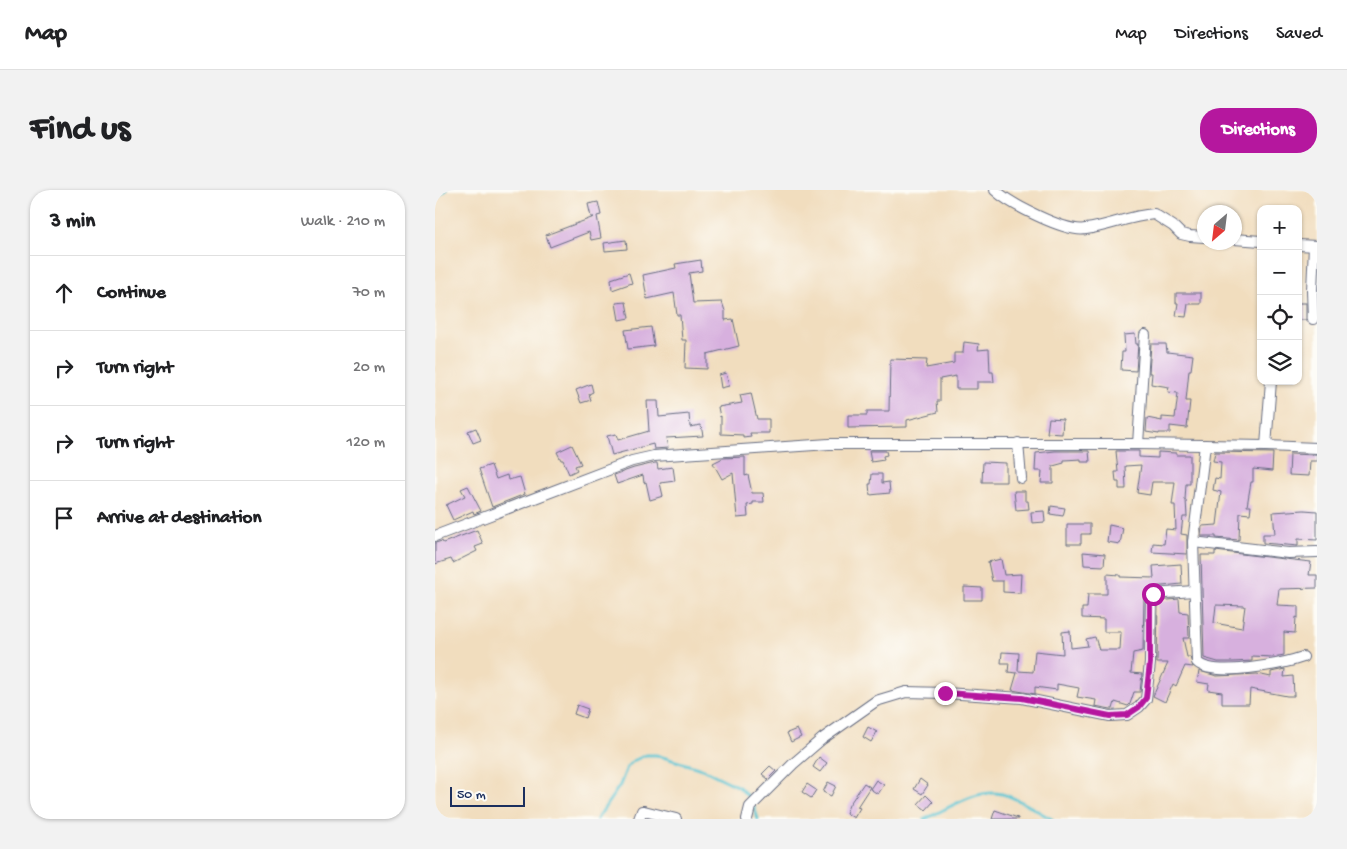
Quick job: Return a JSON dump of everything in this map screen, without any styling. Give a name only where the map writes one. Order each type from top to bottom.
[{"type":"street","points":[[995,190],[1053,224],[1073,229],[1086,230],[1126,218],[1154,214],[1173,226],[1181,234],[1197,237]]},
{"type":"street","points":[[1242,240],[1257,241]]},
{"type":"street","points":[[1302,245],[1316,246],[1312,290],[1313,318]]},
{"type":"street","points":[[1138,444],[1145,335]]},
{"type":"street","points":[[1266,446],[1271,385]]},
{"type":"street","points":[[1018,443],[1021,478]]},
{"type":"street","points":[[435,536],[641,458],[829,444],[1018,443],[1317,448]]},
{"type":"street","points":[[1205,445],[1193,542],[1197,662],[1200,665],[1220,668],[1245,669],[1288,662],[1303,657]]},
{"type":"street","points":[[1193,542],[1288,553],[1317,552]]},
{"type":"street","points":[[747,819],[750,808],[793,764],[821,740],[875,700],[906,692],[945,693],[1022,698],[1110,716],[1127,715],[1139,707],[1146,698],[1150,663],[1151,596],[1153,594],[1194,592]]},
{"type":"street","points":[[750,808],[756,819]]},
{"type":"street","points":[[639,819],[644,811],[676,819]]},
{"type":"building","points":[[598,202],[601,215],[597,216],[601,238],[591,240],[589,232],[550,247],[546,235],[594,217],[591,217],[588,204]]},
{"type":"building","points":[[626,240],[627,249],[605,251],[604,243]]},
{"type":"building","points":[[701,260],[702,271],[689,273],[693,303],[722,302],[725,320],[733,319],[739,346],[707,354],[707,369],[685,368],[686,340],[682,340],[680,315],[677,315],[674,293],[647,299],[643,275],[676,268],[675,264]]},
{"type":"building","points":[[629,273],[632,283],[612,290],[611,279]]},
{"type":"building","points":[[1176,293],[1201,293],[1201,304],[1188,304],[1186,317],[1176,316],[1178,303],[1176,303]]},
{"type":"building","points":[[626,302],[629,318],[619,320],[616,303]]},
{"type":"building","points":[[1302,303],[1306,303],[1306,320],[1302,320]]},
{"type":"building","points":[[651,327],[654,346],[628,349],[625,330]]},
{"type":"building","points":[[1135,334],[1136,344],[1138,344],[1136,371],[1121,370],[1122,352],[1125,352],[1124,335]]},
{"type":"building","points":[[964,342],[979,344],[978,350],[989,349],[990,372],[993,372],[994,382],[977,382],[977,389],[956,389],[956,376],[940,379],[940,401],[937,401],[938,412],[907,420],[907,427],[848,428],[848,415],[867,415],[867,411],[889,411],[890,359],[927,360],[926,368],[954,363],[954,353],[963,353]]},
{"type":"building","points":[[1151,344],[1166,344],[1167,352],[1193,355],[1191,370],[1189,370],[1186,401],[1190,401],[1187,428],[1170,426],[1170,433],[1146,432],[1147,418],[1162,421],[1162,417],[1175,418],[1178,393],[1168,392],[1169,387],[1151,384],[1152,373],[1149,373]]},
{"type":"building","points":[[726,373],[729,386],[721,388],[719,375]]},
{"type":"building","points":[[591,384],[593,392],[589,394],[591,400],[581,403],[576,390]]},
{"type":"building","points":[[751,393],[757,419],[769,419],[769,433],[750,433],[751,437],[743,438],[743,435],[721,434],[721,416],[718,407],[742,403],[740,395]]},
{"type":"building","points":[[647,401],[658,401],[659,417],[689,414],[690,427],[701,425],[703,436],[666,438],[668,448],[654,449],[653,444],[612,455],[607,436],[616,434],[618,440],[649,431]]},
{"type":"building","points":[[1049,418],[1063,419],[1062,434],[1047,433]]},
{"type":"building","points":[[476,428],[481,440],[473,443],[468,431]]},
{"type":"building","points":[[572,445],[581,464],[575,466],[577,470],[569,474],[557,452]]},
{"type":"building","points":[[869,451],[886,451],[887,455],[883,456],[884,460],[871,462]]},
{"type":"building","points":[[1089,451],[1090,462],[1081,462],[1081,459],[1064,460],[1064,463],[1053,466],[1053,483],[1041,483],[1042,471],[1035,471],[1036,453]]},
{"type":"building","points":[[1116,451],[1139,451],[1139,457],[1158,458],[1158,452],[1190,455],[1190,484],[1186,484],[1185,500],[1187,517],[1183,517],[1181,534],[1187,535],[1187,554],[1152,552],[1153,543],[1164,544],[1166,529],[1176,530],[1175,505],[1172,505],[1175,482],[1152,482],[1150,495],[1137,493],[1141,465],[1125,466],[1126,489],[1119,489],[1119,482],[1116,482],[1115,472],[1118,472]]},
{"type":"building","points":[[1215,452],[1273,453],[1272,471],[1253,469],[1253,482],[1251,482],[1247,506],[1251,506],[1250,514],[1240,513],[1239,540],[1216,538],[1216,536],[1201,536],[1202,526],[1217,525],[1221,492],[1213,490],[1215,478],[1220,479],[1221,462],[1213,461]]},
{"type":"building","points":[[1290,454],[1317,455],[1317,461],[1310,461],[1309,476],[1289,475]]},
{"type":"building","points":[[745,457],[745,476],[748,475],[752,493],[763,493],[764,502],[753,502],[753,504],[747,505],[748,517],[737,518],[733,473],[722,479],[713,463],[723,458]]},
{"type":"building","points":[[983,462],[1006,463],[1006,482],[982,482]]},
{"type":"building","points":[[657,463],[658,469],[673,467],[675,481],[660,483],[663,496],[650,500],[643,475],[617,484],[614,475]]},
{"type":"building","points":[[491,465],[496,479],[507,475],[508,480],[520,477],[525,494],[492,507],[479,469]]},
{"type":"building","points":[[872,474],[882,474],[882,483],[889,482],[890,493],[870,495],[869,484],[871,484]]},
{"type":"building","points":[[468,486],[481,511],[474,514],[473,511],[453,520],[446,505],[465,496],[461,489]]},
{"type":"building","points":[[1014,491],[1025,491],[1025,501],[1028,501],[1029,509],[1016,510]]},
{"type":"building","points":[[1051,506],[1065,508],[1063,516],[1050,514]]},
{"type":"building","points":[[1044,511],[1045,522],[1032,523],[1031,512]]},
{"type":"building","points":[[1317,511],[1317,540],[1298,539],[1298,546],[1263,543],[1263,534],[1275,534],[1273,512]]},
{"type":"building","points":[[1067,524],[1090,524],[1090,534],[1081,534],[1081,544],[1067,544]]},
{"type":"building","points":[[1109,525],[1123,528],[1120,544],[1107,542]]},
{"type":"building","points":[[477,530],[483,544],[475,547],[477,551],[453,563],[451,559],[435,564],[435,543],[442,541],[443,543]]},
{"type":"building","points":[[1215,551],[1311,562],[1309,575],[1317,575],[1317,588],[1279,589],[1277,605],[1298,606],[1295,633],[1284,632],[1284,655],[1273,657],[1252,656],[1252,661],[1232,662],[1218,662],[1204,658],[1201,555],[1215,555]],"holes":[[[1216,605],[1245,606],[1242,628],[1214,623]]]},
{"type":"building","points":[[1083,552],[1105,554],[1104,566],[1084,565]]},
{"type":"building","points":[[1001,559],[1004,575],[1021,574],[1020,593],[1003,592],[1003,581],[992,581],[988,562]]},
{"type":"building","points":[[1181,564],[1182,584],[1152,587],[1144,595],[1143,651],[1133,653],[1131,673],[1142,674],[1140,692],[1134,692],[1128,706],[1115,702],[1113,709],[1095,706],[1096,700],[1077,697],[1079,688],[1057,684],[1057,690],[1035,687],[1035,694],[1012,690],[1017,673],[1008,672],[1009,663],[1001,663],[1002,652],[1019,653],[1018,671],[1033,672],[1035,651],[1063,654],[1062,632],[1070,631],[1071,648],[1088,646],[1086,639],[1095,637],[1099,650],[1120,650],[1121,632],[1104,632],[1104,619],[1082,618],[1082,608],[1087,608],[1088,594],[1107,594],[1107,574],[1120,575],[1120,577],[1154,578],[1153,566]]},
{"type":"building","points":[[964,587],[982,588],[982,600],[964,600]]},
{"type":"building","points":[[1179,599],[1180,612],[1188,613],[1189,638],[1183,638],[1187,657],[1190,657],[1193,667],[1185,666],[1176,686],[1173,684],[1165,702],[1153,696],[1168,663],[1157,663],[1158,601]]},
{"type":"building","points":[[1285,669],[1284,677],[1293,676],[1294,696],[1250,689],[1249,704],[1222,704],[1222,692],[1208,690],[1209,684],[1197,682],[1199,671],[1217,676],[1257,674],[1271,677],[1271,672]]},
{"type":"building","points":[[577,705],[588,709],[585,718],[574,714]]},
{"type":"building","points":[[868,727],[877,732],[871,742],[863,737]]},
{"type":"building","points":[[797,729],[801,737],[791,742],[787,733]]},
{"type":"building","points":[[819,757],[827,763],[820,772],[813,767]]},
{"type":"building","points":[[770,766],[776,771],[768,779],[762,774]]},
{"type":"building","points":[[920,779],[928,785],[922,794],[914,789]]},
{"type":"building","points":[[876,780],[884,785],[878,794],[870,789]]},
{"type":"building","points":[[828,782],[836,786],[831,796],[823,792]]},
{"type":"building","points":[[864,783],[870,787],[857,807],[860,808],[854,818],[846,813],[849,805]]},
{"type":"building","points":[[807,784],[816,790],[811,798],[802,792]]},
{"type":"building","points":[[926,795],[933,802],[926,810],[918,804]]},
{"type":"building","points":[[995,810],[1018,818],[1018,819],[992,819]]},
{"type":"waterway","points":[[435,199],[446,190]]},
{"type":"waterway","points":[[597,819],[620,785],[627,767],[633,761],[646,755],[656,755],[702,769],[739,787],[752,801]]},
{"type":"waterway","points":[[925,819],[972,797],[992,793],[1015,798],[1052,819]]},
{"type":"waterway","points":[[754,807],[758,819]]},
{"type":"route","points":[[945,693],[1022,698],[1110,716],[1127,715],[1139,707],[1146,698],[1150,663],[1150,600],[1153,594]]}]
